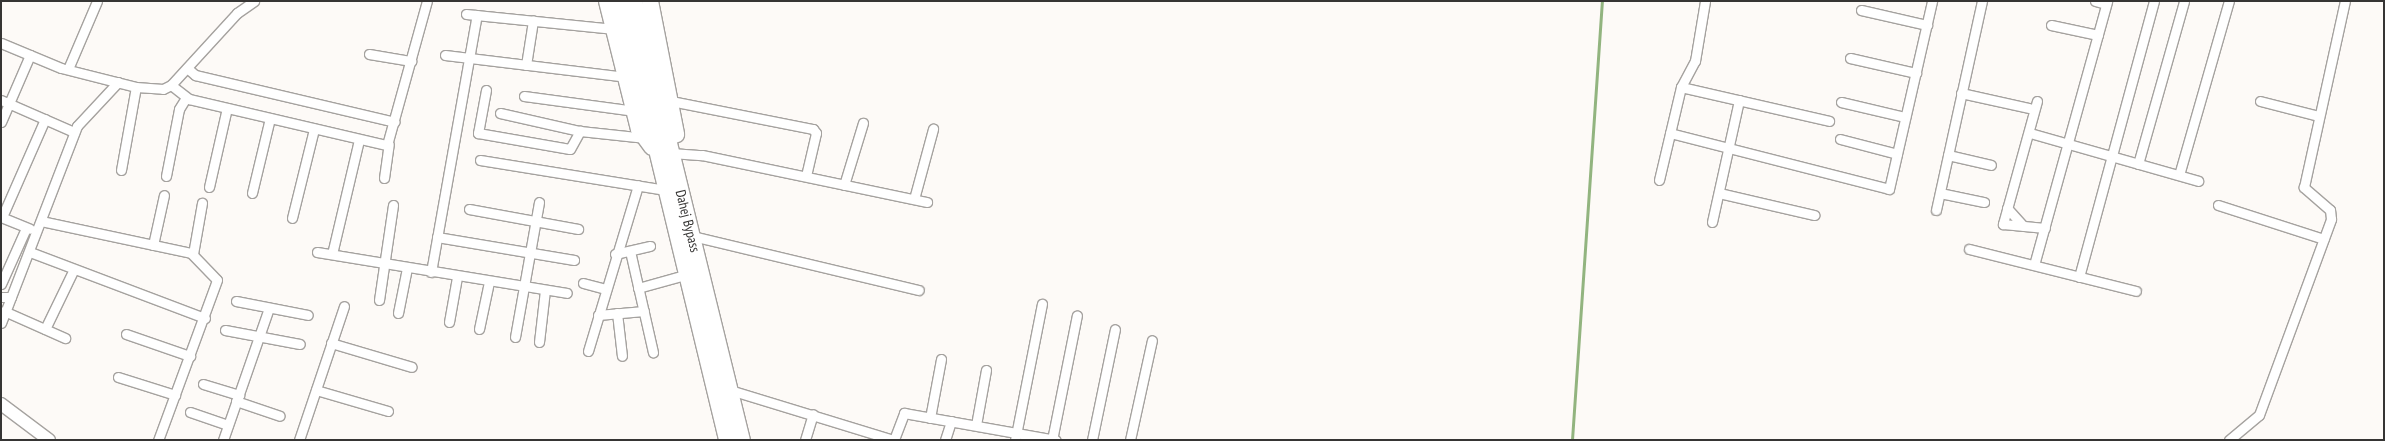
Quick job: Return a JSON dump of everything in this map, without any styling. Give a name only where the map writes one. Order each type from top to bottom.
[{"type":"highway","points":[[607,1],[635,111],[646,138],[669,168]]},
{"type":"highway","name":"Dahej Bypass","points":[[621,1],[669,168],[692,236],[742,440]]},
{"type":"highway","name":"Dahej Bypass","points":[[634,1],[669,168],[685,276],[727,440]]},
{"type":"highway","points":[[650,1],[671,101],[669,168]]},
{"type":"street","points":[[68,69],[97,1]]},
{"type":"street","points":[[1,43],[68,69],[136,87],[163,89],[171,84],[187,68],[237,13],[254,1]]},
{"type":"street","points":[[384,178],[389,144],[427,1]]},
{"type":"street","points":[[1659,180],[1681,86],[1695,61],[1705,1]]},
{"type":"street","points":[[1670,133],[1889,189],[1932,1]]},
{"type":"street","points":[[1936,210],[1982,1]]},
{"type":"street","points":[[2034,266],[2107,3],[2095,1]]},
{"type":"street","points":[[2079,277],[2154,1]]},
{"type":"street","points":[[2138,164],[2184,1]]},
{"type":"street","points":[[2179,175],[2228,1]]},
{"type":"street","points":[[2229,440],[2259,415],[2332,218],[2330,210],[2304,187],[2345,1]]},
{"type":"street","points":[[1861,10],[1927,25]]},
{"type":"street","points":[[466,14],[614,29]]},
{"type":"street","points":[[430,272],[477,15]]},
{"type":"street","points":[[526,65],[533,21]]},
{"type":"street","points":[[2052,25],[2098,35]]},
{"type":"street","points":[[370,54],[411,61]]},
{"type":"street","points":[[1,122],[5,102],[30,55]]},
{"type":"street","points":[[445,55],[626,77]]},
{"type":"street","points":[[1850,58],[1916,73]]},
{"type":"street","points":[[187,68],[195,75],[248,89],[395,122]]},
{"type":"street","points":[[1,323],[4,311],[30,252],[74,132],[118,82]]},
{"type":"street","points":[[171,84],[186,98],[358,140],[389,144]]},
{"type":"street","points":[[1681,86],[1829,121]]},
{"type":"street","points":[[121,170],[136,87]]},
{"type":"street","points":[[486,90],[478,134],[570,149],[580,131]]},
{"type":"street","points":[[1962,93],[2029,108]]},
{"type":"street","points":[[524,96],[635,111]]},
{"type":"street","points":[[166,176],[179,109],[186,98]]},
{"type":"street","points":[[1712,222],[1739,100]]},
{"type":"street","points":[[671,101],[813,129],[816,133],[806,176]]},
{"type":"street","points":[[2037,101],[2030,133],[2003,224],[2045,228]]},
{"type":"street","points":[[2260,101],[2319,116]]},
{"type":"street","points":[[5,102],[74,132]]},
{"type":"street","points":[[1842,102],[1905,117]]},
{"type":"street","points":[[209,187],[227,108]]},
{"type":"street","points":[[500,113],[580,131],[646,138]]},
{"type":"street","points":[[252,193],[270,118]]},
{"type":"street","points":[[37,232],[1,217],[45,119]]},
{"type":"street","points":[[844,185],[863,123]]},
{"type":"street","points":[[292,218],[314,129]]},
{"type":"street","points":[[914,199],[933,129]]},
{"type":"street","points":[[2030,133],[2198,181]]},
{"type":"street","points":[[1840,139],[1897,154]]},
{"type":"street","points":[[332,254],[358,140]]},
{"type":"street","points":[[1948,155],[1991,165]]},
{"type":"street","points":[[480,160],[638,186],[669,168],[806,176],[927,202]]},
{"type":"street","points":[[588,351],[615,254],[638,186]]},
{"type":"street","points":[[1719,193],[1814,215]]},
{"type":"street","points":[[1940,193],[1984,202]]},
{"type":"street","points":[[153,245],[164,195]]},
{"type":"street","points":[[515,337],[539,202]]},
{"type":"street","points":[[193,254],[202,203]]},
{"type":"street","points":[[379,300],[393,204]]},
{"type":"street","points":[[2218,205],[2324,239]]},
{"type":"street","points":[[2007,208],[2023,226]]},
{"type":"street","points":[[469,209],[578,229]]},
{"type":"street","points":[[41,221],[193,254],[218,282],[158,440]]},
{"type":"street","points":[[1,284],[26,228]]},
{"type":"street","points":[[692,236],[919,290]]},
{"type":"street","points":[[437,237],[574,260]]},
{"type":"street","points":[[615,254],[650,246]]},
{"type":"street","points":[[1969,249],[2136,291]]},
{"type":"street","points":[[630,251],[653,352]]},
{"type":"street","points":[[30,252],[73,271],[204,318]]},
{"type":"street","points":[[317,252],[524,288],[567,293]]},
{"type":"street","points":[[398,313],[407,268]]},
{"type":"street","points":[[45,329],[73,271]]},
{"type":"street","points":[[638,288],[685,276]]},
{"type":"street","points":[[449,322],[457,277]]},
{"type":"street","points":[[479,329],[489,282]]},
{"type":"street","points":[[583,282],[605,289]]},
{"type":"street","points":[[539,342],[545,290]]},
{"type":"street","points":[[1,297],[11,297]]},
{"type":"street","points":[[236,301],[308,315]]},
{"type":"street","points":[[1016,436],[1042,304]]},
{"type":"street","points":[[303,439],[316,390],[344,306]]},
{"type":"street","points":[[223,440],[269,308]]},
{"type":"street","points":[[4,311],[65,338]]},
{"type":"street","points":[[598,315],[644,311]]},
{"type":"street","points":[[617,313],[622,356]]},
{"type":"street","points":[[730,390],[894,439],[904,413],[976,425],[1016,436],[1053,439],[1078,315]]},
{"type":"street","points":[[1092,440],[1116,329]]},
{"type":"street","points":[[224,330],[300,344]]},
{"type":"street","points":[[126,334],[190,356]]},
{"type":"street","points":[[1130,440],[1152,340]]},
{"type":"street","points":[[332,343],[412,367]]},
{"type":"street","points":[[930,418],[941,359]]},
{"type":"street","points":[[976,425],[986,370]]},
{"type":"street","points":[[118,376],[175,395]]},
{"type":"street","points":[[203,384],[280,416]]},
{"type":"street","points":[[316,390],[388,411]]},
{"type":"street","points":[[1,404],[49,440]]},
{"type":"street","points":[[190,412],[228,426]]},
{"type":"street","points":[[806,440],[813,414]]},
{"type":"street","points":[[945,440],[951,421]]},
{"type":"waterway","points":[[1572,440],[1602,1]]}]
